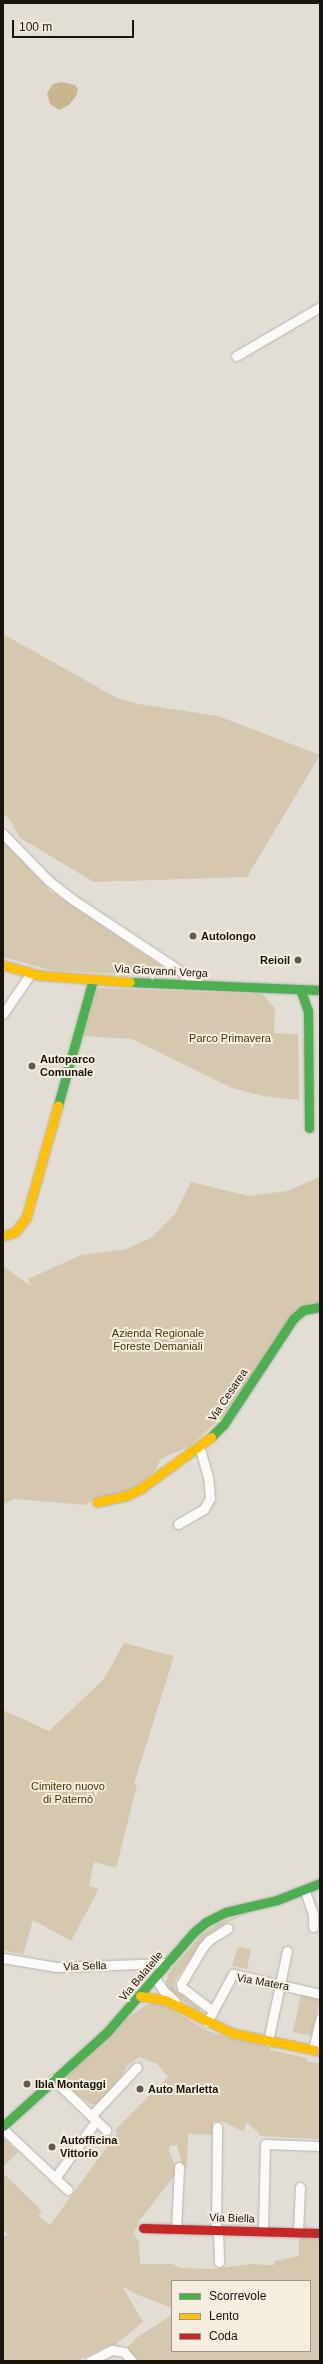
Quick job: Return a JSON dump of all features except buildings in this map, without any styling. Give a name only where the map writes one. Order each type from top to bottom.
[{"type":"street","points":[[236,356],[320,307]]},
{"type":"street","points":[[3,834],[49,881],[72,899],[201,985]]},
{"type":"street","name":"Via Giovanni Verga","points":[[3,964],[31,973],[93,980],[317,990]]},
{"type":"street","points":[[3,1014],[31,973]]},
{"type":"street","points":[[3,1236],[15,1232],[26,1218],[93,980]]},
{"type":"street","points":[[300,989],[308,1011],[309,1128]]},
{"type":"street","points":[[308,1011],[317,990]]},
{"type":"street","name":"Via Cesarea","points":[[97,1502],[126,1496],[140,1489],[199,1446],[224,1424],[296,1316],[304,1310],[320,1307]]},
{"type":"street","points":[[178,1524],[204,1509],[210,1498],[208,1477],[199,1446]]},
{"type":"street","name":"Via Balatelle","points":[[3,2128],[53,2080],[107,2032],[140,1996],[194,1932],[216,1917],[320,1884]]},
{"type":"street","points":[[305,1890],[313,1914],[313,1927]]},
{"type":"street","points":[[213,2011],[182,1988],[180,1984],[203,1947],[209,1940],[228,1928]]},
{"type":"street","points":[[268,2041],[287,1951]]},
{"type":"street","name":"Via Sella","points":[[3,1958],[56,1967],[168,1963]]},
{"type":"street","name":"Via Matera","points":[[208,2022],[233,1974],[320,1994]]},
{"type":"street","points":[[155,1978],[168,1995],[188,2010],[208,2022],[232,2033],[316,2050],[320,2019]]},
{"type":"street","points":[[140,1996],[158,1998],[188,2010]]},
{"type":"street","points":[[55,2178],[94,2119],[137,2067]]},
{"type":"street","points":[[53,2080],[106,2130]]},
{"type":"street","points":[[218,2127],[217,2230],[219,2262]]},
{"type":"street","points":[[3,2128],[68,2190]]},
{"type":"street","points":[[262,2231],[265,2144],[320,2146]]},
{"type":"street","points":[[176,2229],[179,2167]]},
{"type":"street","points":[[298,2232],[300,2187]]},
{"type":"street","name":"Via Biella","points":[[143,2228],[320,2232]]},
{"type":"street","points":[[90,2361],[112,2350],[124,2352],[132,2361]]},
{"type":"green space","points":[[3,634],[117,698],[138,704],[218,716],[320,755],[247,877],[94,882],[20,838],[10,820],[3,813]]},
{"type":"green space","points":[[3,840],[49,890],[169,971],[170,977],[50,970],[3,957]]},
{"type":"green space","name":"Parco Primavera","points":[[97,988],[262,994],[275,1008],[274,1033],[298,1034],[299,1100],[263,1096],[232,1088],[132,1039],[83,1036]]},
{"type":"green space","name":"Azienda Regionale Foreste Demaniali","points":[[320,1177],[320,1303],[312,1303],[221,1418],[190,1446],[161,1459],[154,1472],[129,1492],[100,1497],[85,1505],[15,1499],[3,1504],[3,1266],[31,1286],[28,1279],[81,1255],[126,1249],[151,1238],[175,1214],[191,1182],[249,1196],[287,1191]]},
{"type":"green space","name":"Cimitero nuovo di Paternò","points":[[124,1643],[174,1656],[134,1784],[137,1785],[116,1868],[94,1862],[89,1886],[99,1889],[71,1941],[33,1920],[23,1955],[3,1950],[3,1710],[49,1731],[104,1679]]},
{"type":"green space","points":[[248,1913],[228,1922],[207,1935],[175,1981],[175,1989],[200,2009],[199,2011],[169,1993],[166,1983],[168,1974],[201,1935],[218,1923]]},
{"type":"green space","points":[[238,1947],[251,1949],[247,1969],[232,1966]]},
{"type":"green space","points":[[301,1994],[320,1999],[312,2036],[293,2032]]},
{"type":"green space","points":[[153,2003],[162,2004],[208,2031],[227,2037],[271,2046],[270,2050],[307,2058],[306,2061],[320,2064],[320,2139],[260,2136],[259,2133],[246,2122],[244,2132],[224,2122],[213,2121],[214,2135],[188,2134],[187,2166],[183,2169],[177,2145],[170,2146],[169,2151],[176,2167],[175,2175],[139,2221],[134,2233],[139,2242],[140,2264],[173,2264],[180,2268],[214,2269],[251,2264],[274,2265],[275,2261],[299,2256],[299,2237],[320,2237],[320,2361],[138,2361],[127,2348],[136,2338],[171,2316],[171,2352],[311,2352],[311,2280],[171,2280],[171,2308],[138,2295],[122,2286],[143,2322],[114,2346],[105,2347],[77,2361],[3,2361],[3,2237],[8,2235],[3,2230],[3,2173],[42,2211],[38,2216],[50,2225],[117,2133],[115,2130],[168,2077],[157,2064],[139,2057],[127,2066],[117,2083],[99,2103],[92,2105],[60,2083],[125,2020],[146,2005]]},
{"type":"green space","points":[[3,2138],[18,2152],[3,2167]]},
{"type":"shaded area","points":[[61,82],[75,85],[78,90],[76,96],[69,105],[59,110],[50,104],[47,93],[53,84]]},
{"type":"traffic: fast","points":[[58,1105],[93,980]]},
{"type":"traffic: fast","points":[[130,982],[320,990]]},
{"type":"traffic: fast","points":[[300,989],[308,1011],[309,1128]]},
{"type":"traffic: fast","points":[[211,1437],[224,1424],[293,1319],[303,1310],[320,1307]]},
{"type":"traffic: fast","points":[[3,2126],[107,2032],[194,1932],[206,1922],[226,1912],[277,1900],[320,1883]]},
{"type":"traffic: slow","points":[[3,965],[37,975],[130,982]]},
{"type":"traffic: slow","points":[[3,1236],[15,1232],[26,1218],[58,1105]]},
{"type":"traffic: slow","points":[[97,1502],[126,1496],[140,1489],[211,1437]]},
{"type":"traffic: slow","points":[[140,1996],[165,2000],[232,2033],[320,2051]]},
{"type":"traffic: jam","points":[[143,2228],[320,2233]]},
{"type":"place","name":"Autolongo","points":[[193,936]]},
{"type":"place","name":"Reioil","points":[[298,960]]},
{"type":"place","name":"Autoparco Comunale","points":[[32,1066]]},
{"type":"place","name":"Ibla Montaggi","points":[[27,2084]]},
{"type":"place","name":"Auto Marletta","points":[[140,2089]]},
{"type":"place","name":"Autofficina Vittorio","points":[[52,2147]]}]
